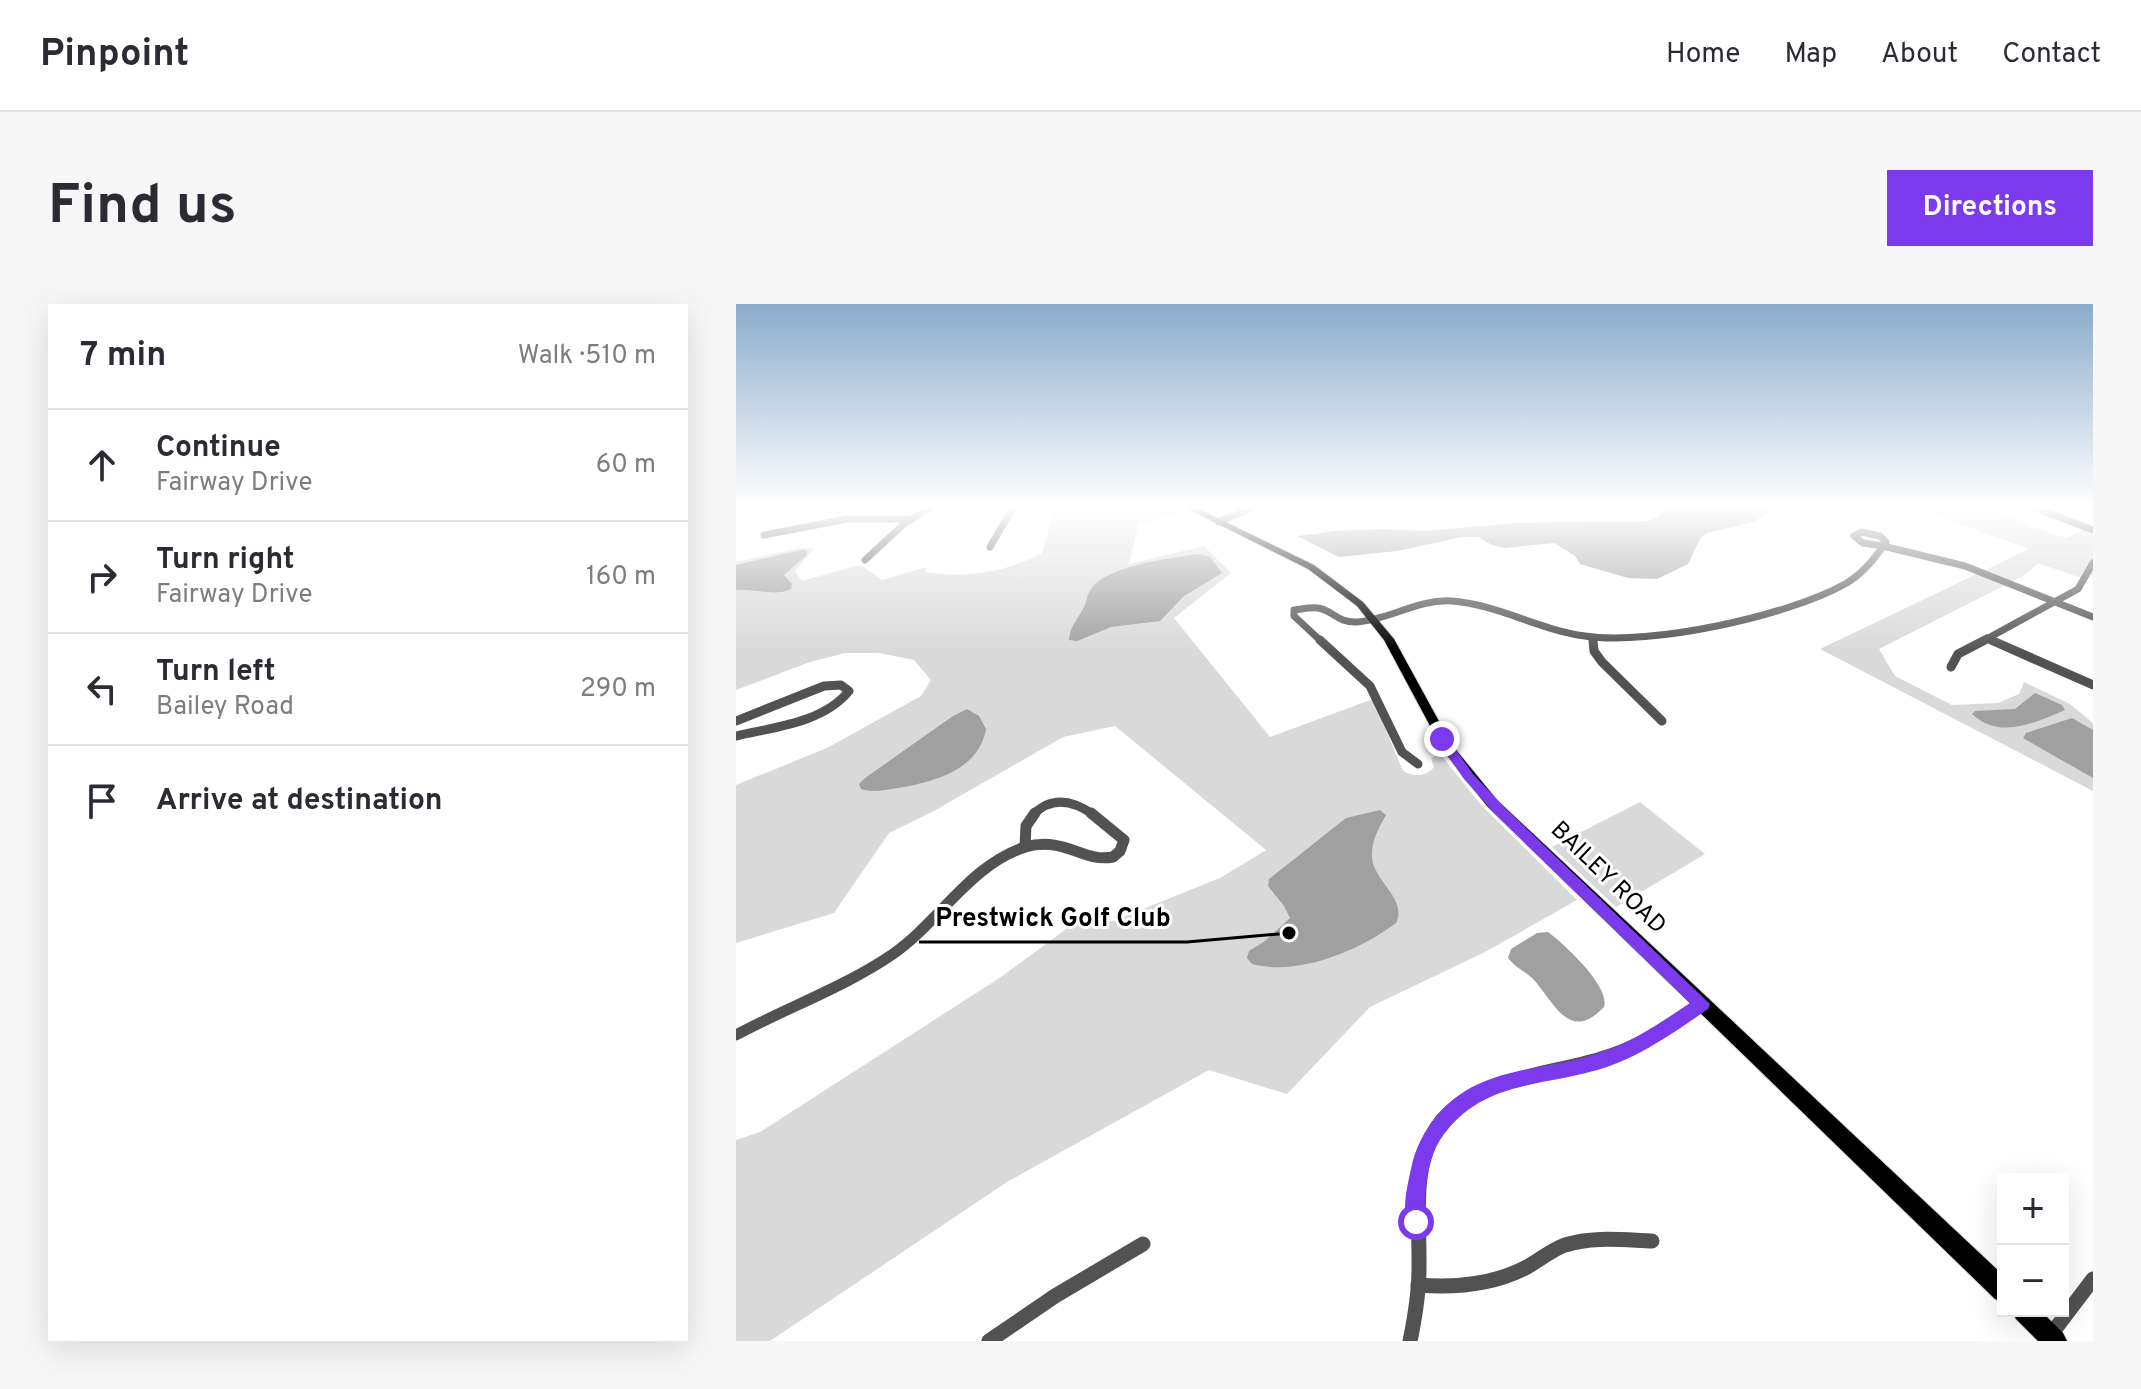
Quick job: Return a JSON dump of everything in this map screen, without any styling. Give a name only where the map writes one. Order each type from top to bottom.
[{"type":"main road","name":"BAILEY ROAD","points":[[1287,556],[1320,573],[1349,594],[1373,618],[1389,639],[1442,739],[1477,787],[1997,1285]]},
{"type":"main road","points":[[2030,1317],[2050,1339]]},
{"type":"street","points":[[865,560],[869,556]]},
{"type":"street","points":[[1418,764],[1402,752],[1372,689],[1294,616],[1296,609],[1320,608],[1342,622],[1373,618],[1428,602],[1453,601],[1593,638],[1649,636],[1800,603],[1834,590],[1860,574],[1874,556]]},
{"type":"street","points":[[1927,556],[1959,564],[2093,617]]},
{"type":"street","points":[[1951,667],[1955,656],[2080,587],[2086,569],[2093,563]]},
{"type":"street","points":[[1593,638],[1597,657],[1662,721]]},
{"type":"street","points":[[1987,638],[2092,684]]},
{"type":"street","points":[[736,721],[775,709],[824,686],[841,685],[849,691],[844,699],[812,715],[736,736]]},
{"type":"street","points":[[736,1035],[841,985],[887,958],[916,936],[989,866],[1025,847],[1060,844],[1090,858],[1104,859],[1122,849],[1124,840],[1084,807],[1063,802],[1044,807],[1028,818],[1023,829],[1025,847]]},
{"type":"street","points":[[1410,1341],[1418,1285],[1415,1199],[1418,1176],[1433,1134],[1457,1105],[1506,1080],[1566,1072],[1608,1058],[1651,1038],[1702,1004]]},
{"type":"street","points":[[1418,1285],[1467,1287],[1488,1283],[1529,1266],[1563,1246],[1581,1241],[1652,1241]]},
{"type":"street","points":[[989,1341],[1055,1296],[1143,1244]]},
{"type":"street","points":[[2050,1339],[2093,1279]]},
{"type":"shaded area","points":[[761,556],[808,556],[795,571],[802,581],[855,566],[862,566],[882,580],[927,567],[925,572],[970,574],[1035,556],[1131,556],[1129,564],[1161,556],[1214,556],[1231,573],[1174,618],[1270,737],[1373,699],[1403,771],[1415,775],[1427,773],[1434,767],[1431,758],[1440,754],[1483,807],[1577,900],[1487,951],[1370,1007],[1287,1094],[1209,1070],[1007,1182],[770,1341],[736,1341],[736,1140],[760,1132],[1001,977],[1073,924],[1113,921],[1220,878],[1266,850],[1115,726],[1063,737],[889,833],[834,913],[736,943],[736,785],[827,748],[921,696],[931,680],[914,660],[879,653],[845,653],[810,662],[736,690],[736,562]]},
{"type":"shaded area","points":[[773,556],[805,556],[784,575],[792,584],[791,589],[778,592],[736,590],[736,565]]},
{"type":"shaded area","points":[[1208,556],[1222,573],[1184,596],[1160,621],[1111,627],[1077,641],[1069,640],[1090,591],[1099,581],[1125,568],[1157,561]]},
{"type":"shaded area","points":[[1575,556],[1692,556],[1688,564],[1657,579],[1628,578],[1580,564]]},
{"type":"shaded area","points":[[2014,556],[2093,556],[2093,576],[2085,573],[2084,579],[2038,563],[2025,575],[1879,649],[1895,676],[1952,705],[1998,703],[2019,694],[2024,682],[2070,704],[2093,723],[2093,791],[1820,649]]},
{"type":"shaded area","points":[[2035,693],[2062,705],[2065,710],[2029,724],[2006,728],[1983,722],[1972,714],[1975,711],[2015,709]]},
{"type":"shaded area","points":[[967,709],[979,716],[986,729],[982,743],[965,764],[940,778],[912,785],[879,791],[861,789],[859,784],[865,778]]},
{"type":"shaded area","points":[[2072,718],[2093,730],[2093,778],[2023,738],[2026,733]]},
{"type":"shaded area","points":[[1640,802],[1705,854],[1616,907],[1552,847]]},
{"type":"shaded area","points":[[1380,810],[1386,815],[1374,841],[1372,858],[1378,875],[1398,906],[1396,923],[1364,943],[1327,959],[1288,967],[1252,964],[1247,958],[1249,951],[1290,918],[1268,886],[1269,879],[1346,818]]},
{"type":"shaded area","points":[[1548,932],[1585,966],[1600,989],[1604,1007],[1591,1018],[1571,1020],[1562,1015],[1532,978],[1508,958],[1511,949],[1537,933]]},
{"type":"place","name":"Prestwick Golf Club","points":[[1289,933]]},
{"type":"route","points":[[1416,1222],[1415,1199],[1423,1155],[1433,1134],[1457,1105],[1471,1095],[1506,1080],[1566,1072],[1630,1049],[1702,1004],[1501,812],[1442,739]]}]
